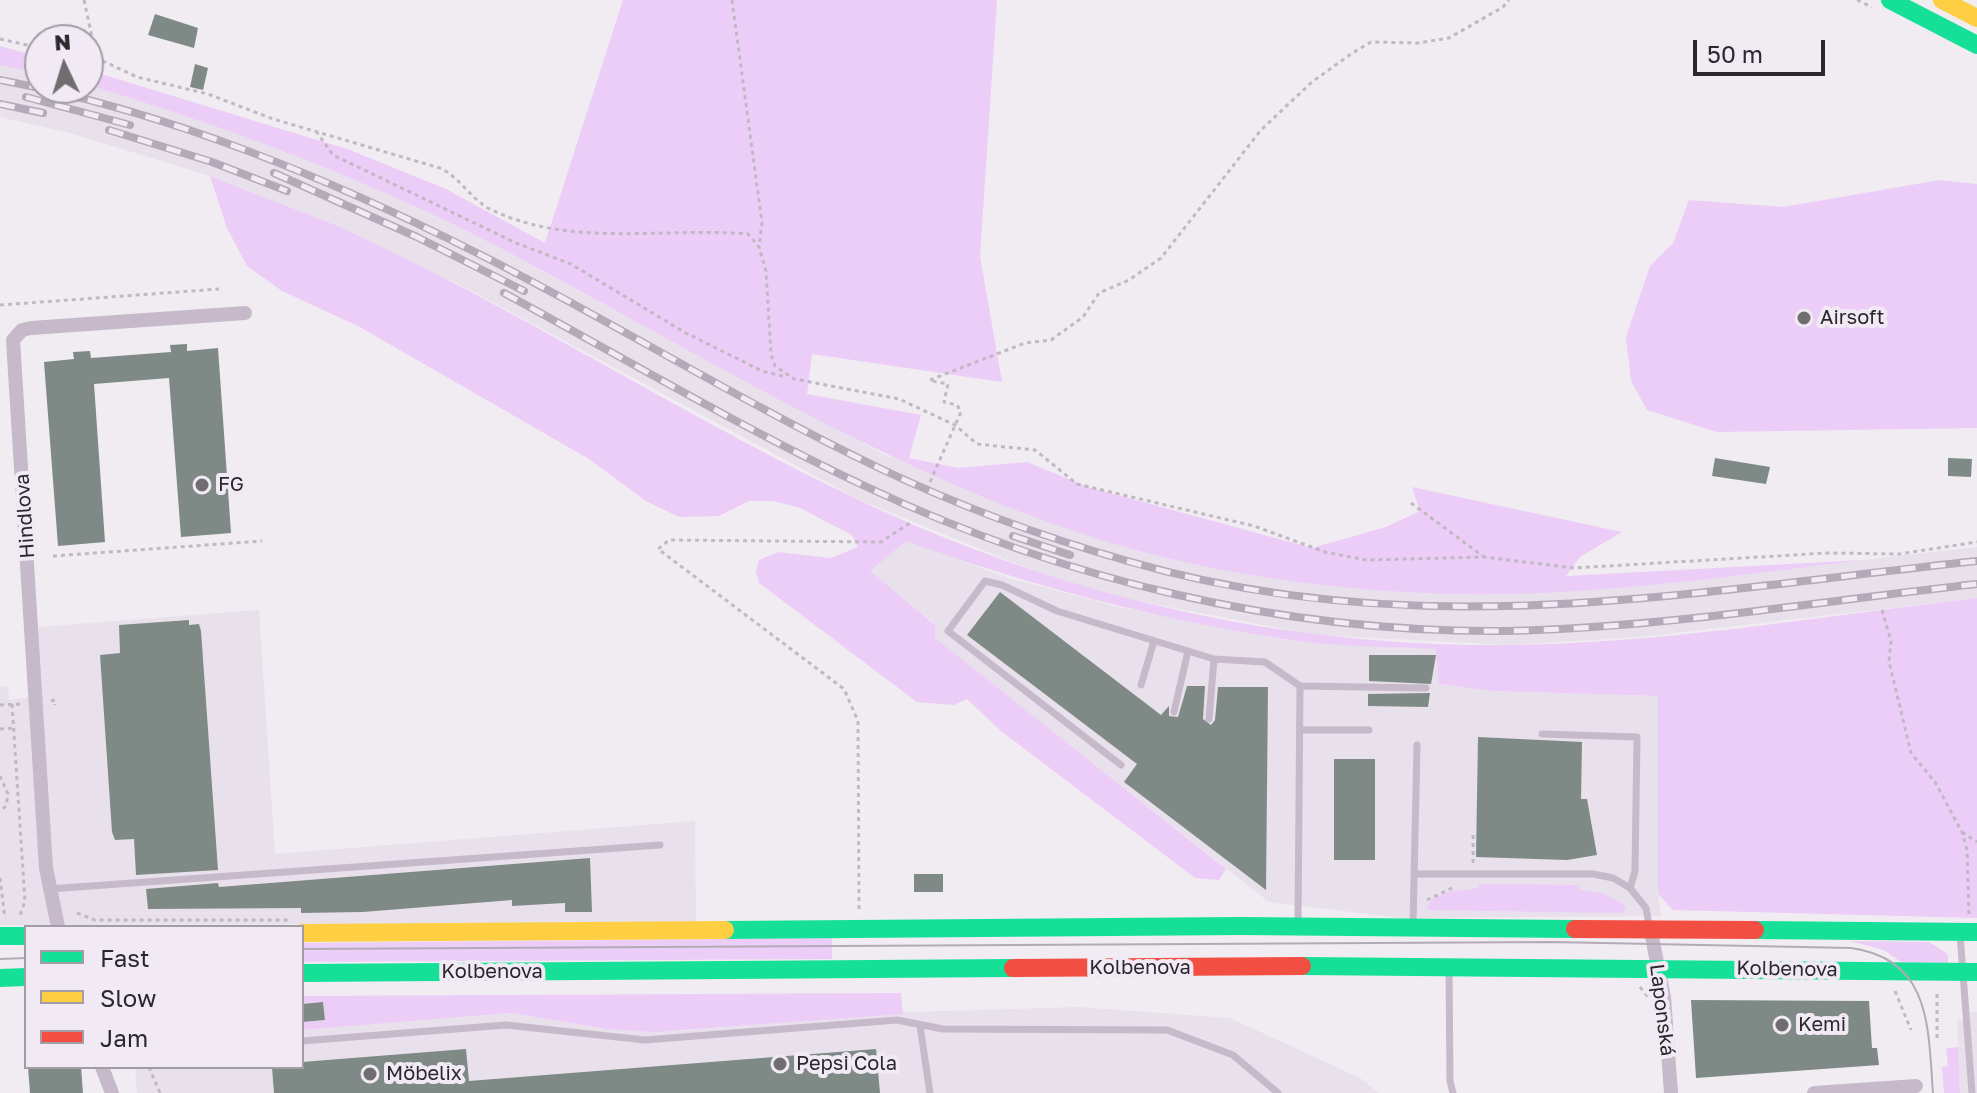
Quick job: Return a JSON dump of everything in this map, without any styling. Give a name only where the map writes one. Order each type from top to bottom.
[{"type":"main road","points":[[1890,0],[1977,45]]},
{"type":"main road","points":[[1942,0],[1977,18]]},
{"type":"main road","name":"Kolbenova","points":[[304,933],[1240,926],[1968,928]]},
{"type":"main road","points":[[0,936],[24,936]]},
{"type":"main road","name":"Kolbenova","points":[[304,973],[1449,965],[1970,972]]},
{"type":"main road","points":[[0,978],[24,977]]},
{"type":"street","name":"Hindlova","points":[[58,925],[49,889],[13,340],[22,330],[31,328],[245,313]]},
{"type":"street","name":"Laponská","points":[[1650,927],[1664,997],[1671,1093]]},
{"type":"street","points":[[103,1069],[112,1093]]},
{"type":"street","points":[[1814,1093],[1900,1090],[1916,1086]]},
{"type":"lane","points":[[1121,765],[948,631],[985,581],[1002,585],[1057,611],[1214,659],[1265,662],[1300,686],[1426,688]]},
{"type":"lane","points":[[1141,685],[1154,641]]},
{"type":"lane","points":[[1174,712],[1188,651]]},
{"type":"lane","points":[[1209,719],[1214,659]]},
{"type":"lane","points":[[1298,927],[1300,686]]},
{"type":"lane","points":[[1301,730],[1369,730]]},
{"type":"lane","points":[[1542,734],[1637,737],[1635,871],[1630,888]]},
{"type":"lane","points":[[1413,927],[1417,745]]},
{"type":"lane","points":[[49,889],[660,845]]},
{"type":"lane","points":[[1414,874],[1593,874],[1613,878],[1630,888],[1646,908],[1650,927]]},
{"type":"lane","points":[[1968,928],[1968,1053],[1972,1093]]},
{"type":"lane","points":[[1449,965],[1450,1081],[1453,1093]]},
{"type":"lane","points":[[304,1041],[506,1025],[645,1040],[897,1020],[920,1026],[1167,1030],[1233,1055],[1278,1093]]},
{"type":"lane","points":[[920,1026],[930,1093]]},
{"type":"lane","points":[[1968,1053],[1977,1058]]},
{"type":"path","points":[[84,0],[89,24]]},
{"type":"path","points":[[732,0],[762,223],[759,247],[766,271],[771,354],[775,366],[794,379]]},
{"type":"path","points":[[930,482],[961,412],[957,405],[944,402],[948,384],[930,380],[1025,343],[1051,340],[1083,317],[1099,293],[1129,280],[1161,258],[1261,130],[1312,82],[1351,54],[1371,42],[1418,43],[1449,38],[1503,7],[1509,0]]},
{"type":"path","points":[[0,39],[24,44]]},
{"type":"path","points":[[104,59],[137,77],[208,94],[316,131],[440,168],[458,177],[488,209],[508,217],[581,233],[748,234],[759,247]]},
{"type":"path","points":[[316,131],[333,155],[516,243],[571,264],[684,332],[762,371],[899,399],[955,425],[977,444],[1035,450],[1077,484],[1254,526],[1325,552],[1367,560],[1484,557],[1574,568],[1827,553],[1899,554],[1977,542]]},
{"type":"path","points":[[0,305],[219,289]]},
{"type":"path","points":[[1411,503],[1484,557]]},
{"type":"path","points":[[859,929],[858,721],[844,689],[658,549],[669,540],[881,542],[913,521]]},
{"type":"path","points":[[53,556],[262,541]]},
{"type":"path","points":[[1882,610],[1891,641],[1889,661],[1899,689],[1901,721],[1909,738],[1911,753],[1935,782],[1962,832],[1967,850],[1968,928]]},
{"type":"path","points":[[0,705],[29,703]]},
{"type":"path","points":[[12,704],[25,901],[20,915]]},
{"type":"path","points":[[0,729],[14,728]]},
{"type":"path","points":[[0,776],[8,794],[6,806],[0,811]]},
{"type":"path","points":[[1962,832],[1977,842]]},
{"type":"path","points":[[0,872],[5,918]]},
{"type":"path","points":[[1937,987],[1937,1038]]},
{"type":"path","points":[[1892,989],[1905,1008],[1911,1030]]},
{"type":"path","points":[[150,1069],[160,1093]]},
{"type":"shaded area","points":[[623,0],[997,0],[980,256],[1002,382],[812,354],[807,394],[921,415],[909,458],[958,468],[1027,462],[1088,487],[1312,548],[1386,527],[1420,511],[1412,487],[1622,532],[1580,557],[1566,576],[1864,560],[1596,590],[1451,594],[1284,580],[1174,560],[1120,546],[993,501],[919,469],[775,397],[443,220],[294,155],[104,90],[104,75],[350,150],[446,189],[545,243]]},
{"type":"shaded area","points":[[0,46],[24,53],[24,70],[0,65]]},
{"type":"shaded area","points":[[0,65],[24,70],[24,104],[104,104],[104,90],[226,127],[358,179],[494,245],[883,454],[1071,530],[1130,547],[1321,584],[1508,594],[1636,586],[1977,547],[1977,598],[1640,637],[1509,645],[1315,635],[1117,597],[1054,579],[860,500],[470,290],[338,226],[210,176],[70,133],[0,117]]},
{"type":"shaded area","points":[[210,176],[338,226],[407,259],[780,461],[907,522],[1051,576],[1200,615],[1275,629],[1351,638],[1428,644],[1505,645],[1623,640],[1977,598],[1977,918],[1673,910],[1658,894],[1658,696],[1492,691],[1439,684],[1436,649],[1303,642],[1235,631],[1140,611],[1045,586],[906,541],[870,571],[935,625],[935,638],[1226,869],[1219,880],[1195,878],[1001,731],[967,699],[954,705],[917,702],[759,583],[756,572],[759,560],[778,552],[831,558],[858,547],[852,535],[800,508],[773,501],[749,501],[719,516],[679,517],[646,501],[589,459],[358,326],[282,291],[247,266],[227,228]]},
{"type":"shaded area","name":"Airsoft","points":[[1940,180],[1977,184],[1977,428],[1717,432],[1647,410],[1631,381],[1626,337],[1650,266],[1673,243],[1689,200],[1783,207]]},
{"type":"shaded area","points":[[906,540],[1006,577],[1114,606],[1286,640],[1437,649],[1439,684],[1492,691],[1659,696],[1658,894],[1661,916],[1402,918],[1269,902],[934,638],[935,624],[869,572]]},
{"type":"shaded area","points":[[259,610],[275,854],[695,821],[696,923],[0,925],[0,687],[8,686],[9,700],[30,697],[25,628]]},
{"type":"shaded area","points":[[1479,884],[1580,885],[1580,890],[1604,894],[1626,907],[1623,913],[1429,910],[1427,907],[1432,899],[1449,892],[1479,888]]},
{"type":"shaded area","points":[[832,938],[832,959],[304,962],[304,943]]},
{"type":"shaded area","points":[[1850,941],[1929,942],[1948,954],[1948,963],[1901,962],[1884,950]]},
{"type":"shaded area","points":[[901,993],[903,1014],[655,1032],[606,1029],[511,1013],[304,1030],[304,1022],[325,1020],[323,1002],[304,1004],[304,996]]},
{"type":"shaded area","points":[[1078,1007],[1230,1018],[1360,1078],[1379,1093],[137,1093],[135,1069],[304,1069],[304,1030],[511,1013],[606,1029],[678,1031],[913,1012]]},
{"type":"shaded area","points":[[1970,1012],[1977,1012],[1977,1093],[1960,1093],[1957,1020],[1970,1020]]},
{"type":"shaded area","points":[[1958,1047],[1960,1093],[1944,1093],[1942,1067],[1948,1066],[1946,1048]]},
{"type":"building","points":[[155,14],[198,28],[194,48],[148,35]]},
{"type":"building","points":[[195,64],[208,68],[203,90],[190,87]]},
{"type":"building","name":"FG","points":[[187,344],[187,351],[218,348],[231,533],[181,537],[169,378],[94,384],[105,542],[58,546],[44,362],[74,359],[73,352],[90,351],[91,358],[171,352],[170,345]]},
{"type":"building","points":[[1715,458],[1770,467],[1766,484],[1712,476]]},
{"type":"building","points":[[1948,458],[1972,459],[1971,477],[1948,476]]},
{"type":"building","points":[[1000,592],[1161,715],[1169,706],[1169,716],[1178,717],[1187,686],[1205,686],[1203,719],[1211,725],[1215,720],[1218,687],[1268,687],[1266,890],[1124,782],[1137,764],[967,635]]},
{"type":"building","points":[[189,620],[189,625],[199,624],[201,631],[218,870],[136,875],[134,839],[115,840],[112,832],[100,655],[120,653],[119,625]]},
{"type":"building","points":[[1369,655],[1436,655],[1431,684],[1369,681]]},
{"type":"building","points":[[1430,693],[1428,707],[1368,706],[1368,694]]},
{"type":"building","points":[[1478,737],[1582,742],[1581,799],[1587,799],[1597,855],[1567,860],[1476,857]]},
{"type":"building","points":[[1334,759],[1375,759],[1375,860],[1334,860]]},
{"type":"building","points":[[590,858],[592,912],[565,912],[565,903],[512,906],[512,900],[363,912],[301,913],[301,908],[148,909],[146,889],[218,883],[219,887]]},
{"type":"building","points":[[914,874],[943,874],[943,892],[914,892]]},
{"type":"building","name":"Kemi","points":[[1691,1000],[1869,1001],[1872,1048],[1877,1048],[1879,1065],[1696,1078]]},
{"type":"building","points":[[323,1002],[325,1020],[304,1022],[304,1004]]},
{"type":"building","name":"Pepsi Cola","points":[[466,1049],[469,1081],[876,1049],[880,1093],[274,1093],[272,1069],[304,1069],[304,1062]]},
{"type":"building","points":[[28,1069],[81,1069],[83,1093],[30,1093]]},
{"type":"tram line","points":[[304,949],[1552,942],[1851,948],[1878,955],[1897,966],[1911,982],[1926,1022],[1933,1093]]},
{"type":"tram line","points":[[0,959],[24,958]]},
{"type":"railway","points":[[0,80],[125,110],[307,174],[481,255],[778,417],[879,468],[999,519],[1124,560],[1232,586],[1339,601],[1445,606],[1550,604],[1656,597],[1977,561]]},
{"type":"railway","points":[[0,104],[43,113]]},
{"type":"railway","points":[[52,104],[130,125]]},
{"type":"railway","points":[[109,130],[212,162],[287,191]]},
{"type":"railway","points":[[274,173],[417,237],[524,291]]},
{"type":"railway","points":[[504,293],[684,393],[867,487],[1020,549],[1178,595],[1341,623],[1506,631],[1624,625],[1977,584]]},
{"type":"railway","points":[[1013,536],[1070,555]]},
{"type":"traffic: fast","points":[[1890,0],[1977,45]]},
{"type":"traffic: fast","points":[[725,930],[1240,926],[1575,929]]},
{"type":"traffic: fast","points":[[1755,930],[1977,932]]},
{"type":"traffic: fast","points":[[0,936],[24,936]]},
{"type":"traffic: fast","points":[[1302,966],[1977,972]]},
{"type":"traffic: fast","points":[[304,973],[1013,968]]},
{"type":"traffic: fast","points":[[0,978],[24,977]]},
{"type":"traffic: slow","points":[[1942,0],[1977,18]]},
{"type":"traffic: slow","points":[[304,933],[725,930]]},
{"type":"traffic: jam","points":[[1575,929],[1755,930]]},
{"type":"traffic: jam","points":[[1013,968],[1302,966]]},
{"type":"place","name":"Airsoft","points":[[1804,318]]},
{"type":"place","name":"FG","points":[[202,485]]},
{"type":"place","name":"Kemi","points":[[1782,1025]]},
{"type":"place","name":"Pepsi Cola","points":[[780,1064]]},
{"type":"place","name":"Möbelix","points":[[370,1074]]}]
